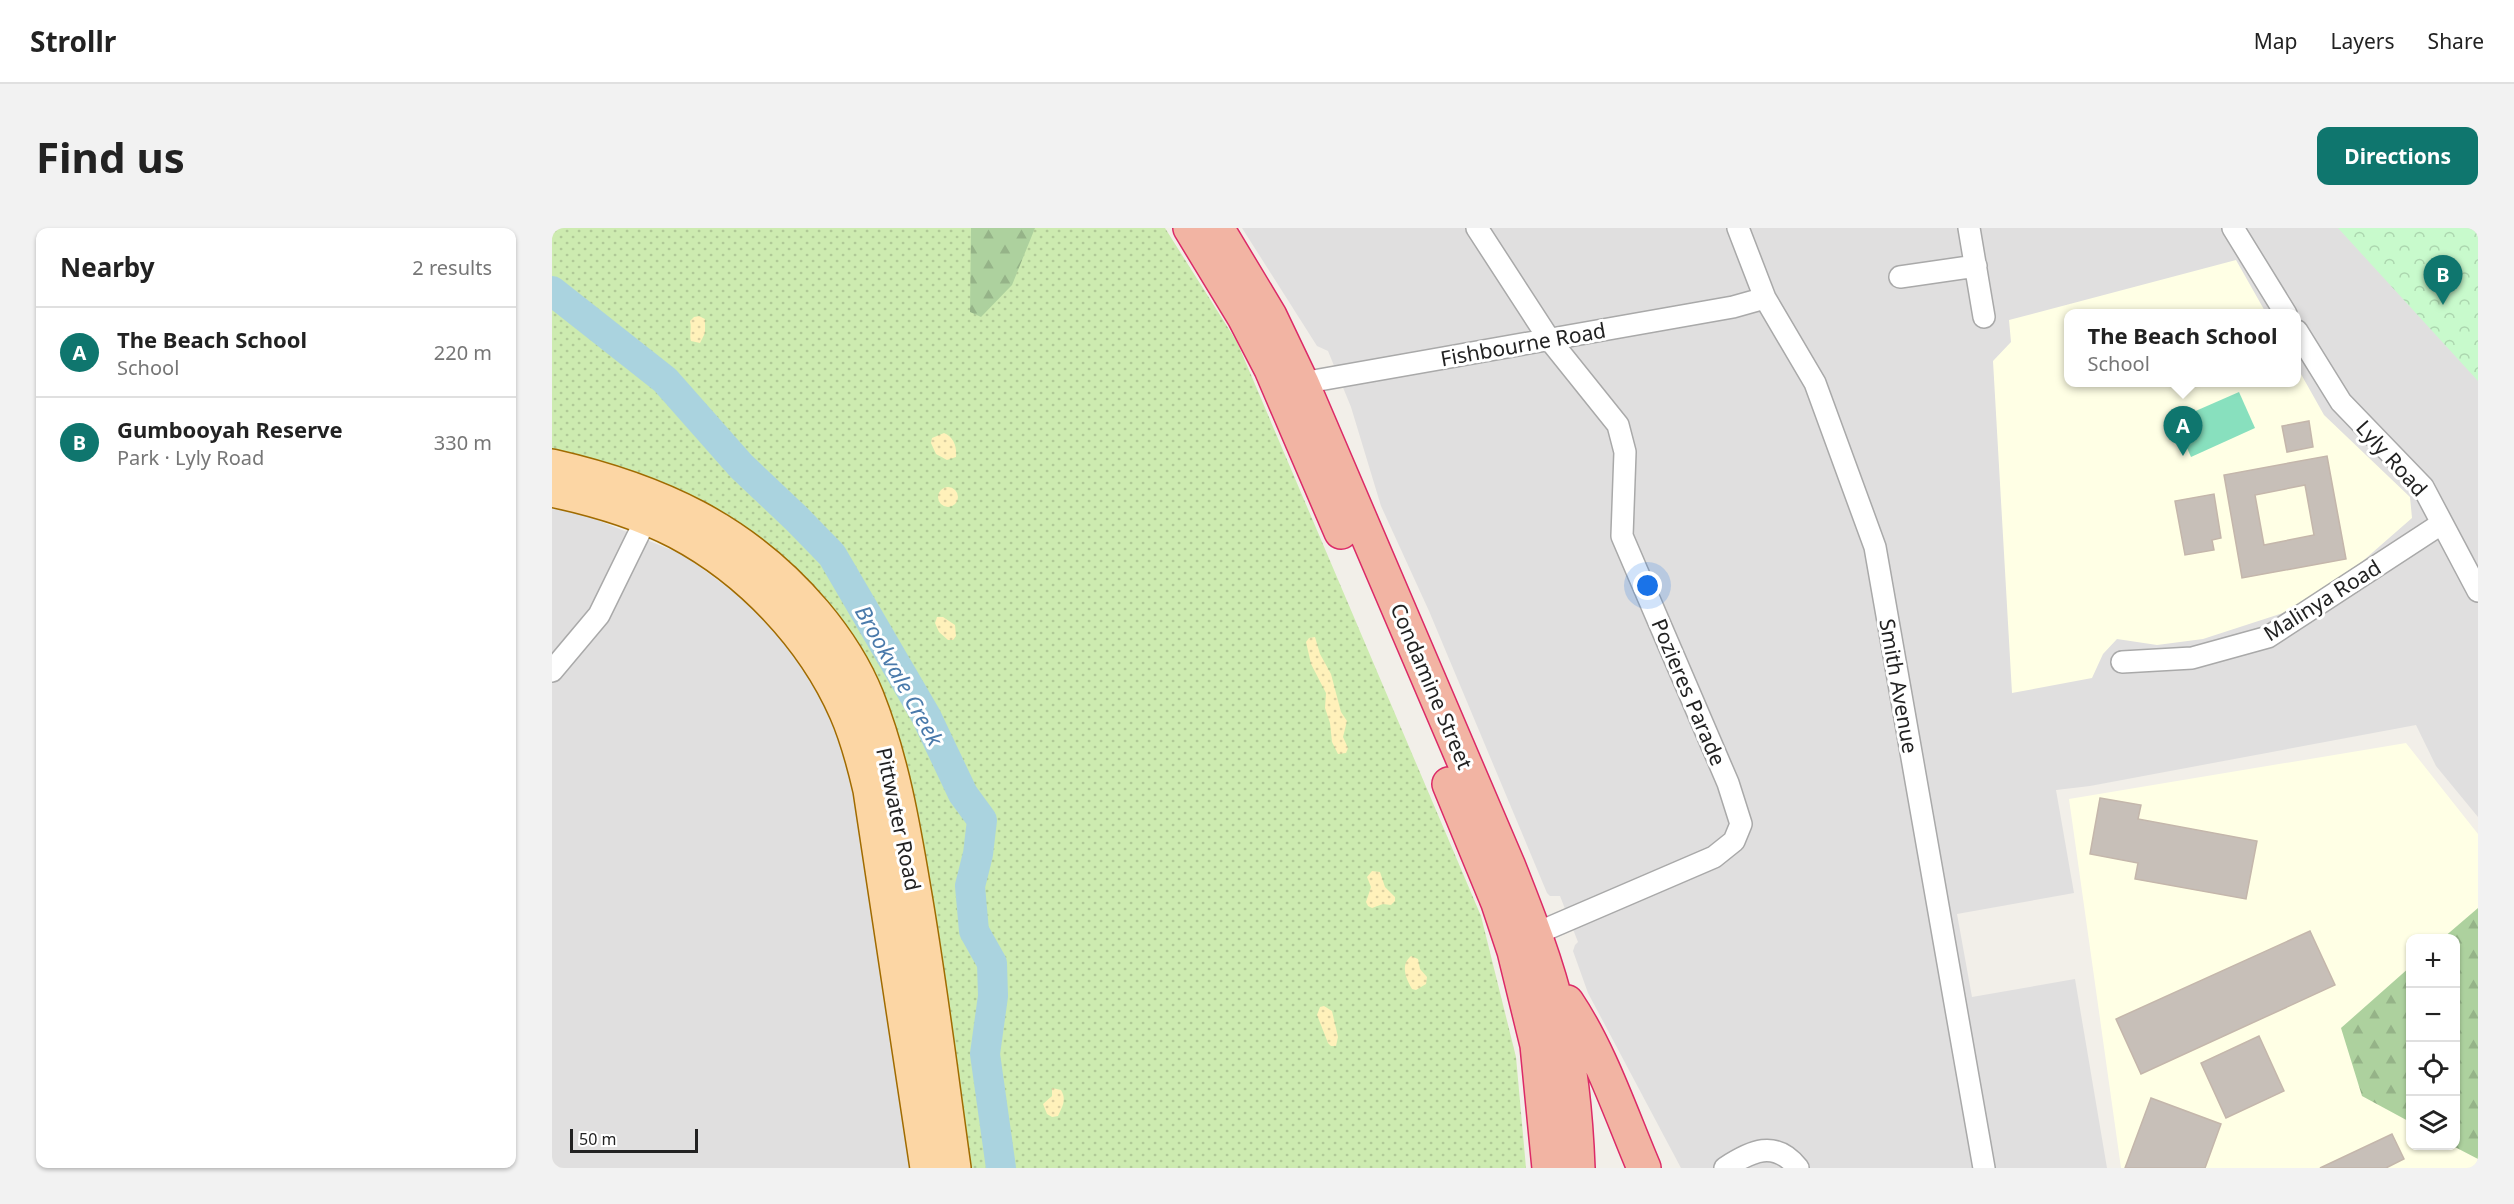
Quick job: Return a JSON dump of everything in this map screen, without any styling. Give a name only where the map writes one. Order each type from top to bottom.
[{"type":"highway","name":"Condamine Street","points":[[1190,228],[1244,317],[1291,385],[1509,867],[1535,934],[1567,1053],[1578,1168]]},
{"type":"highway","name":"Condamine Street","points":[[1217,228],[1270,316],[1291,385],[1498,903],[1515,951],[1537,1044],[1549,1168]]},
{"type":"highway","points":[[1547,974],[1576,1015],[1644,1168]]},
{"type":"main road","name":"Pittwater Road","points":[[552,466],[601,478],[651,509],[675,531],[700,545],[768,600],[819,662],[846,713],[861,753],[870,790],[927,1168]]},
{"type":"main road","name":"Pittwater Road","points":[[552,490],[604,503],[687,511],[740,542],[796,591],[827,627],[846,655],[866,695],[894,777],[920,925],[954,1168]]},
{"type":"street","name":"Pozieres Parade","points":[[1477,228],[1549,339],[1618,425],[1624,452],[1622,536],[1728,783],[1741,824],[1734,841],[1714,857],[1535,934]]},
{"type":"street","name":"Smith Avenue","points":[[1738,228],[1765,298],[1815,383],[1875,547],[1984,1168]]},
{"type":"street","points":[[1969,228],[1984,316]]},
{"type":"street","points":[[2233,228],[2283,309]]},
{"type":"street","points":[[1900,277],[1976,266]]},
{"type":"street","name":"Fishbourne Road","points":[[1291,385],[1733,307],[1765,298]]},
{"type":"street","name":"Lyly Road","points":[[2301,337],[2341,402],[2423,487],[2478,591]]},
{"type":"street","points":[[552,671],[599,615],[651,509]]},
{"type":"street","name":"Malinya Road","points":[[2122,662],[2192,658],[2268,637],[2442,524]]},
{"type":"street","points":[[1725,1168],[1758,1150],[1780,1152],[1798,1168]]},
{"type":"shaded area","points":[[1242,228],[2478,228],[2478,817],[2436,766],[2416,725],[2090,786],[2056,790],[2074,893],[1957,914],[1972,997],[2075,979],[2107,1168],[1681,1168],[1588,993],[1573,951],[1578,942],[1560,896],[1550,896],[1547,893],[1429,611],[1381,506],[1351,407],[1328,351],[1317,346]]},
{"type":"shaded area","points":[[2236,260],[2264,309],[2064,309],[2064,387],[2301,387],[2301,374],[2324,415],[2410,497],[2412,518],[2349,573],[2283,613],[2203,639],[2157,645],[2117,639],[2103,654],[2092,678],[2012,693],[1993,361],[2011,342],[2009,320]]},
{"type":"shaded area","points":[[552,507],[585,515],[684,555],[747,602],[783,638],[812,680],[827,707],[854,782],[909,1168],[552,1168]]},
{"type":"shaded area","points":[[2406,743],[2478,834],[2478,1168],[2121,1168],[2069,799]]},
{"type":"green space","points":[[552,228],[1165,228],[1237,342],[1481,916],[1516,1057],[1526,1168],[963,1168],[906,762],[874,685],[552,460]]},
{"type":"green space","points":[[971,228],[1035,228],[1012,285],[981,317],[970,312]]},
{"type":"green space","points":[[2338,228],[2478,228],[2478,381]]},
{"type":"green space","points":[[2239,392],[2255,428],[2191,457],[2175,420]]},
{"type":"green space","points":[[2478,908],[2478,1159],[2460,1150],[2460,934],[2448,934]]},
{"type":"green space","points":[[2406,971],[2406,1120],[2362,1096],[2341,1028]]},
{"type":"sand","points":[[699,316],[705,319],[705,333],[700,343],[690,339],[690,321]]},
{"type":"sand","points":[[944,433],[952,440],[956,450],[956,457],[947,460],[936,454],[931,443],[932,438]]},
{"type":"sand","points":[[948,487],[955,490],[958,497],[955,504],[948,507],[941,504],[938,497],[941,490]]},
{"type":"sand","points":[[937,617],[943,617],[955,625],[956,636],[953,640],[948,640],[939,632],[935,623]]},
{"type":"sand","points":[[1315,637],[1320,654],[1331,674],[1341,712],[1347,721],[1343,737],[1348,748],[1346,753],[1338,754],[1332,742],[1330,723],[1325,708],[1326,693],[1311,664],[1306,642],[1309,638]]},
{"type":"sand","points":[[1372,871],[1380,872],[1385,887],[1395,897],[1391,905],[1383,904],[1372,908],[1368,906],[1366,902],[1371,887],[1367,877]]},
{"type":"sand","points":[[1411,956],[1418,959],[1420,969],[1427,977],[1426,984],[1416,990],[1412,989],[1405,972],[1406,964]]},
{"type":"sand","points":[[1324,1006],[1332,1011],[1338,1037],[1336,1046],[1328,1043],[1317,1015],[1320,1007]]},
{"type":"sand","points":[[1052,1088],[1061,1090],[1064,1100],[1058,1116],[1052,1117],[1047,1114],[1043,1104],[1052,1096]]},
{"type":"building","points":[[2309,421],[2313,447],[2287,452],[2282,426]]},
{"type":"building","points":[[2327,456],[2346,559],[2242,578],[2224,475]],"holes":[[[2305,485],[2314,535],[2264,545],[2255,495]]]},
{"type":"building","points":[[2214,494],[2221,538],[2212,540],[2214,550],[2185,555],[2175,501]]},
{"type":"building","points":[[2100,798],[2141,805],[2138,819],[2257,841],[2246,899],[2135,879],[2138,863],[2090,854]]},
{"type":"building","points":[[2310,931],[2335,985],[2141,1074],[2116,1019]]},
{"type":"building","points":[[2259,1036],[2284,1091],[2226,1118],[2201,1063]]},
{"type":"building","points":[[2151,1098],[2221,1124],[2205,1168],[2125,1168]]},
{"type":"building","points":[[2392,1134],[2404,1159],[2386,1168],[2320,1168]]},
{"type":"waterway","name":"Brookvale Creek","points":[[552,291],[665,380],[741,466],[832,555],[926,716],[963,794],[982,820],[978,854],[970,886],[974,931],[992,963],[993,996],[985,1054],[1001,1168]]},
{"type":"place","name":"Gumbooyah Reserve","points":[[2443,305]]},
{"type":"place","name":"The Beach School","points":[[2183,456]]}]
